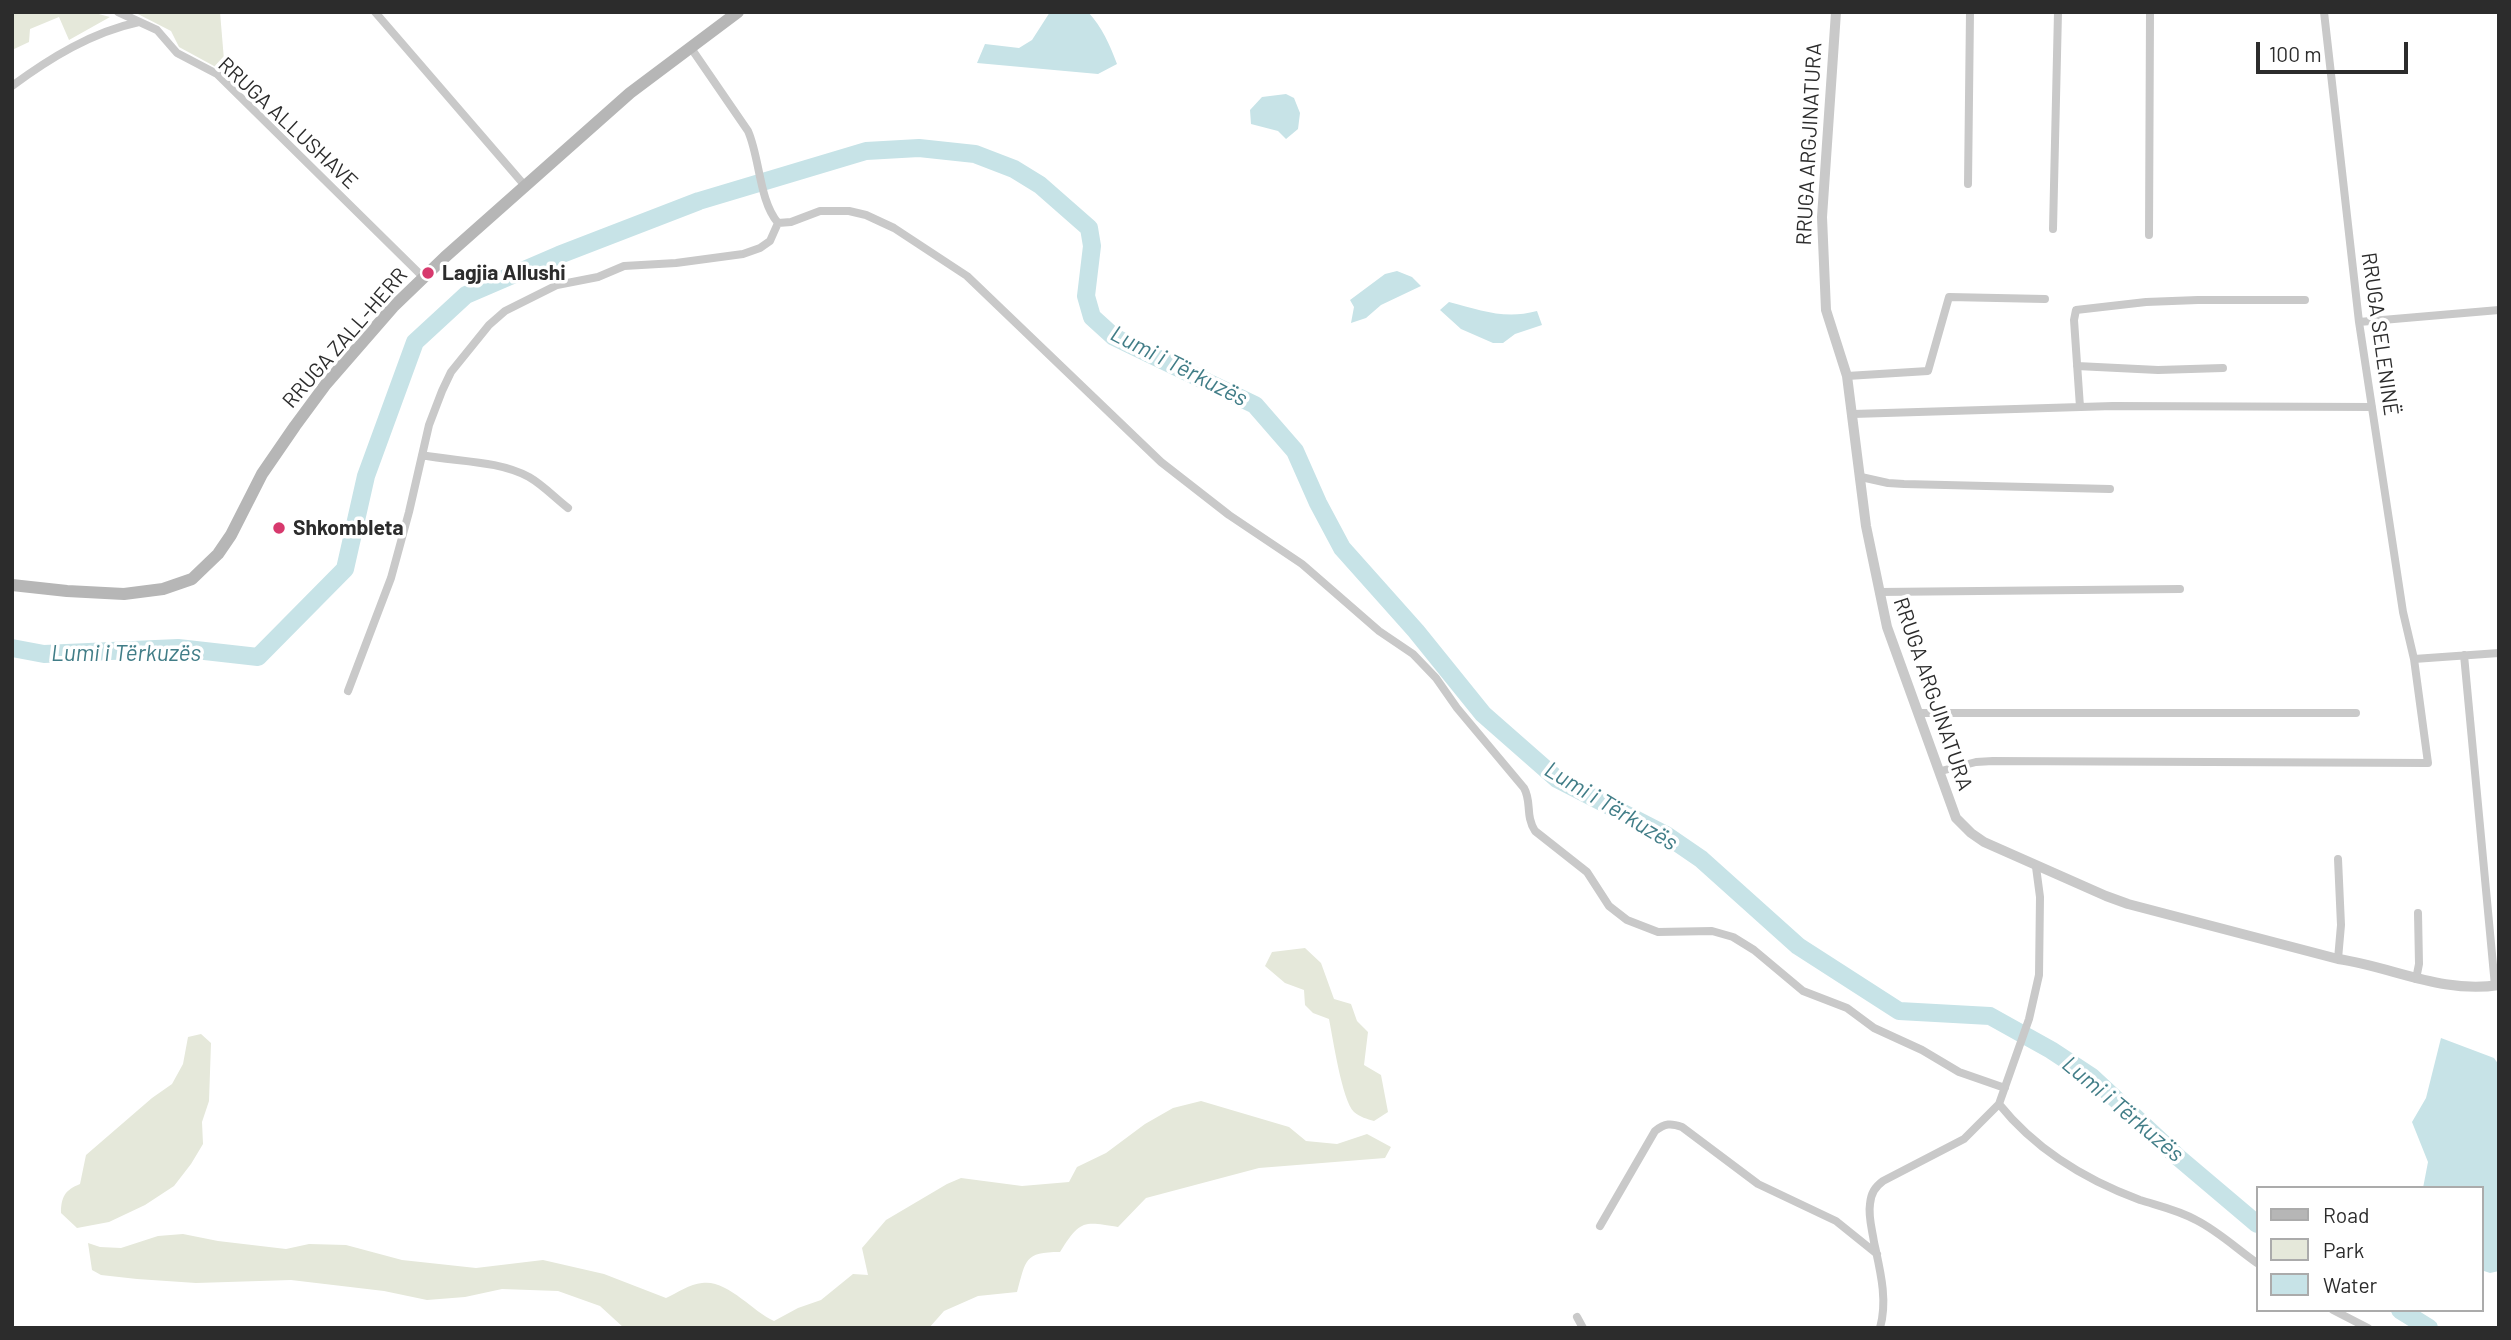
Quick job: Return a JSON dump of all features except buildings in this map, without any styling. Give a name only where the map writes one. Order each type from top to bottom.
[{"type":"main road","name":"RRUGA ZALL-HERR","points":[[12,585],[124,593],[163,589],[192,579],[218,554],[231,535],[262,474],[326,384],[423,277],[650,77],[738,12]]},
{"type":"street","name":"RRUGA ALLUSHAVE","points":[[118,12],[163,35],[171,49],[216,74],[423,277]]},
{"type":"street","points":[[375,12],[526,187]]},
{"type":"street","name":"RRUGA ARGJINATURA","points":[[1836,12],[1822,217],[1822,260],[1828,318],[1847,376],[1866,526],[1878,592],[1899,666],[1941,771],[1951,807],[1963,825],[1984,842],[2036,867],[2128,904],[2338,960],[2368,964],[2416,979],[2448,986],[2497,986]]},
{"type":"street","points":[[1968,184],[1970,12]]},
{"type":"street","points":[[2053,229],[2058,12]]},
{"type":"street","points":[[2149,235],[2150,12]]},
{"type":"street","name":"RRUGA SELENINË","points":[[1941,771],[1976,762],[1993,761],[2428,762],[2414,659],[2403,612],[2359,322],[2324,12]]},
{"type":"street","points":[[12,86],[36,68],[80,43],[122,25],[139,22]]},
{"type":"street","points":[[691,48],[748,131],[767,201],[778,223]]},
{"type":"street","points":[[778,223],[791,222],[820,211],[849,211],[866,215],[894,228],[967,276],[1161,463],[1301,564],[1379,631],[1424,664],[1528,794],[1530,822],[1535,831],[1587,872],[1609,906],[1618,914],[1637,925],[1658,932],[1712,931],[1733,937],[1754,950],[1803,991],[1847,1008],[1874,1028],[1922,1050],[1959,1072],[2005,1088]]},
{"type":"street","points":[[348,691],[390,578],[410,512],[429,425],[451,372],[489,325],[505,311],[557,285],[598,277],[624,266],[676,263],[743,254],[760,248],[770,241],[778,223]]},
{"type":"street","points":[[1847,376],[1928,371],[1949,297],[2045,299]]},
{"type":"street","points":[[2080,407],[2074,320],[2076,310],[2222,299],[2305,300]]},
{"type":"street","points":[[2359,322],[2498,310],[2499,318]]},
{"type":"street","points":[[2077,366],[2158,370],[2223,368]]},
{"type":"street","points":[[1853,414],[2080,407],[2372,407]]},
{"type":"street","points":[[422,455],[510,470],[534,481],[568,508]]},
{"type":"street","points":[[1861,477],[1888,484],[2110,489]]},
{"type":"street","points":[[1878,592],[2180,589]]},
{"type":"street","points":[[2414,659],[2499,653]]},
{"type":"street","points":[[2464,656],[2497,986]]},
{"type":"street","points":[[1918,713],[2357,713]]},
{"type":"street","points":[[2338,859],[2341,925],[2338,960]]},
{"type":"street","points":[[1880,1328],[1884,1315],[1884,1298],[1870,1206],[1875,1187],[1964,1139],[1999,1104],[2029,1019],[2039,975],[2040,897],[2036,867]]},
{"type":"street","points":[[2416,979],[2418,913]]},
{"type":"street","points":[[1999,1104],[2030,1138],[2087,1176],[2123,1193],[2194,1218],[2256,1262]]},
{"type":"street","points":[[1600,1226],[1655,1131],[1662,1125],[1673,1124],[1682,1127],[1758,1184],[1836,1221],[1877,1254]]},
{"type":"street","points":[[2337,1312],[2368,1328]]},
{"type":"street","points":[[1577,1317],[1583,1328]]},
{"type":"green space","points":[[12,12],[91,12],[110,17],[69,40],[59,17],[30,29],[29,42],[12,50]]},
{"type":"green space","points":[[134,12],[220,12],[225,72],[179,47],[171,31]]},
{"type":"green space","points":[[1305,948],[1321,963],[1334,999],[1351,1004],[1357,1021],[1368,1032],[1364,1065],[1381,1075],[1388,1112],[1374,1121],[1356,1114],[1350,1105],[1338,1068],[1329,1019],[1313,1013],[1305,1005],[1304,990],[1285,983],[1265,966],[1272,952]]},
{"type":"green space","points":[[201,1034],[211,1043],[209,1101],[202,1122],[203,1144],[191,1164],[174,1186],[145,1205],[109,1222],[77,1228],[61,1213],[61,1207],[67,1192],[80,1184],[86,1155],[172,1084],[183,1064],[188,1037]]},
{"type":"green space","points":[[1201,1101],[1289,1127],[1306,1141],[1337,1144],[1367,1134],[1391,1147],[1385,1158],[1259,1168],[1146,1198],[1118,1227],[1083,1225],[1060,1252],[1033,1256],[1025,1265],[1017,1292],[978,1296],[944,1311],[929,1328],[624,1328],[600,1306],[558,1291],[502,1289],[465,1297],[427,1300],[384,1291],[291,1280],[196,1283],[137,1279],[101,1275],[92,1270],[88,1243],[100,1247],[121,1248],[158,1236],[183,1234],[286,1249],[309,1244],[346,1245],[402,1260],[476,1268],[543,1260],[604,1274],[666,1298],[693,1285],[711,1283],[730,1291],[774,1321],[821,1300],[853,1274],[868,1275],[862,1248],[886,1220],[947,1184],[961,1178],[1022,1186],[1069,1182],[1077,1167],[1106,1153],[1145,1124],[1173,1108]]},
{"type":"water","points":[[1050,12],[1088,12],[1105,36],[1117,64],[1098,74],[977,63],[985,44],[1019,48],[1032,40]]},
{"type":"water","points":[[1286,94],[1294,98],[1300,113],[1298,129],[1286,139],[1278,131],[1251,124],[1250,110],[1262,97]]},
{"type":"water","points":[[1397,271],[1412,277],[1421,286],[1381,305],[1366,318],[1351,323],[1354,307],[1350,300],[1385,274]]},
{"type":"water","points":[[1449,302],[1503,314],[1537,311],[1542,325],[1515,334],[1503,343],[1493,343],[1461,329],[1440,310]]},
{"type":"water","points":[[2441,1038],[2494,1058],[2499,1065],[2499,1271],[2490,1273],[2483,1271],[2483,1186],[2423,1186],[2428,1162],[2412,1122],[2426,1098]]},
{"type":"waterway","name":"Lumi i Tërkuzës","points":[[12,648],[44,654],[178,648],[258,657],[345,569],[366,476],[415,342],[466,295],[559,255],[699,201],[866,151],[919,148],[975,154],[1014,169],[1040,185],[1089,228],[1092,246],[1086,296],[1092,317],[1114,337],[1255,405],[1295,451],[1342,548],[1416,631],[1483,714],[1557,779],[1666,835],[1701,859],[1798,946],[1899,1011],[1990,1016],[2051,1050],[2092,1077],[2179,1158],[2256,1223]]},
{"type":"waterway","name":"Lumi i Tërkuzës","points":[[2403,1312],[2429,1328]]},
{"type":"place","name":"Lagjia Allushi","points":[[428,273]]},
{"type":"place","name":"Shkombleta","points":[[279,528]]}]
